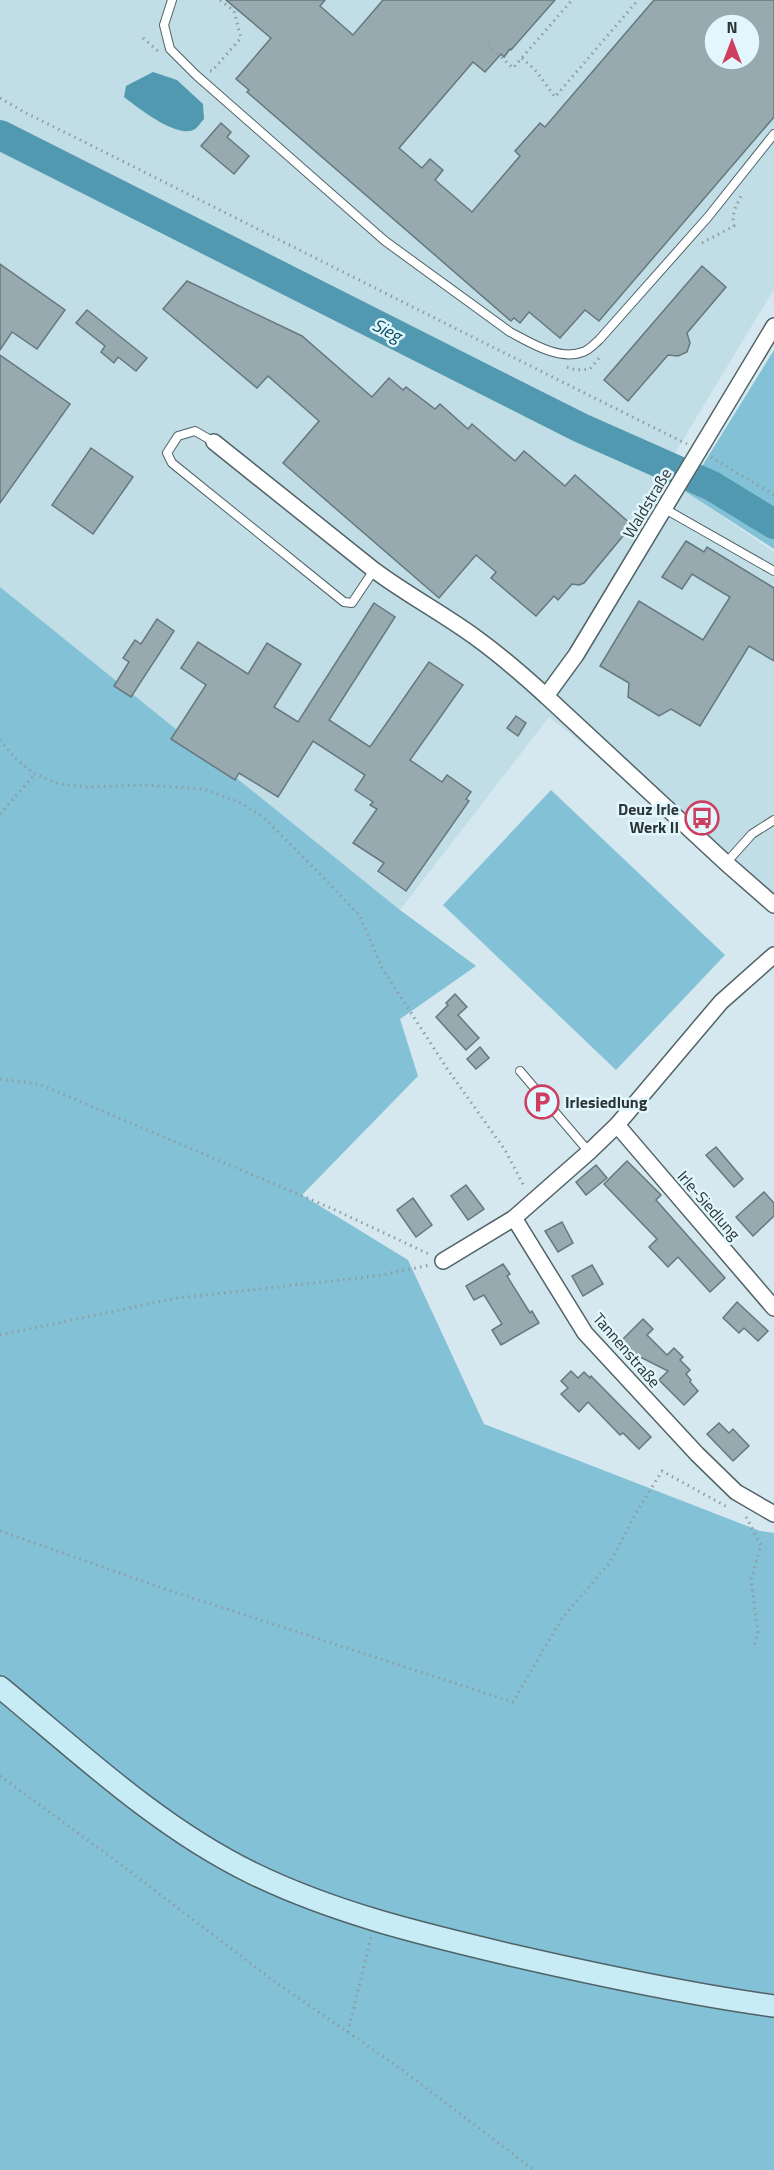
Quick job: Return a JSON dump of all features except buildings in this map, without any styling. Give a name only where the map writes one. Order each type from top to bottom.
[{"type":"main road","points":[[0,1687],[124,1790],[188,1836],[251,1872],[314,1899],[403,1930],[583,1971],[774,2006]]},
{"type":"street","name":"Waldstraße","points":[[546,696],[576,656],[774,326]]},
{"type":"street","points":[[214,442],[374,570],[475,637],[514,667],[774,905]]},
{"type":"street","points":[[443,1261],[514,1218],[589,1152],[617,1125],[721,1002],[774,955]]},
{"type":"street","name":"Irle-Siedlung","points":[[617,1125],[774,1308]]},
{"type":"street","name":"Tannenstraße","points":[[514,1218],[585,1334],[697,1454],[736,1492],[772,1514]]},
{"type":"lane","points":[[172,0],[164,25],[170,50],[196,75],[385,241],[510,332],[532,344],[567,355],[584,352],[598,340],[708,217],[774,134]]},
{"type":"lane","points":[[214,442],[195,431],[178,436],[167,453],[172,463],[344,602],[352,603],[374,570]]},
{"type":"lane","points":[[665,509],[774,571]]},
{"type":"lane","points":[[726,863],[752,834],[774,820]]},
{"type":"lane","points":[[520,1071],[589,1152]]},
{"type":"path","points":[[196,75],[200,70],[212,71],[241,38],[234,11],[220,0]]},
{"type":"path","points":[[488,45],[513,68],[572,0]]},
{"type":"path","points":[[522,58],[537,72],[555,97],[638,0]]},
{"type":"path","points":[[0,98],[318,258],[774,495]]},
{"type":"path","points":[[695,248],[734,226],[734,210],[745,189]]},
{"type":"path","points":[[566,367],[576,370],[590,369],[604,352]]},
{"type":"path","points":[[0,740],[15,758],[34,774],[59,784],[87,787],[144,785],[204,789],[242,803],[262,817],[360,916],[382,968],[448,1070],[505,1150],[532,1203]]},
{"type":"path","points":[[0,814],[34,774]]},
{"type":"path","points":[[0,1079],[39,1084],[322,1205],[443,1261]]},
{"type":"path","points":[[0,1335],[177,1298],[376,1276],[424,1268],[443,1261]]},
{"type":"path","points":[[0,1531],[168,1590],[513,1702],[562,1618],[611,1560],[662,1471],[735,1511]]},
{"type":"path","points":[[754,1645],[758,1632],[751,1580],[761,1545],[746,1517],[772,1514]]},
{"type":"path","points":[[0,1776],[116,1860],[271,1979],[401,2068],[534,2170]]},
{"type":"path","points":[[348,2032],[375,1921]]},
{"type":"shaded area","points":[[0,0],[774,0],[774,289],[663,473],[678,486],[774,552],[774,895],[549,717],[400,910],[0,587]]},
{"type":"shaded area","points":[[153,72],[177,80],[203,104],[204,119],[195,129],[179,130],[168,126],[124,97],[126,86]]},
{"type":"shaded area","points":[[774,350],[774,549],[686,492]]},
{"type":"shaded area","points":[[0,587],[400,910],[476,966],[400,1019],[418,1076],[302,1195],[408,1260],[484,1424],[760,1531],[774,1533],[774,2170],[0,2170]]},
{"type":"shaded area","points":[[551,790],[725,955],[616,1070],[443,905]]},
{"type":"waterway","name":"Sieg","points":[[0,135],[581,428],[712,486],[774,524]]},
{"type":"place","name":"Deuz Irle Werk II","points":[[702,818]]},
{"type":"place","name":"Irlesiedlung","points":[[542,1102]]}]
